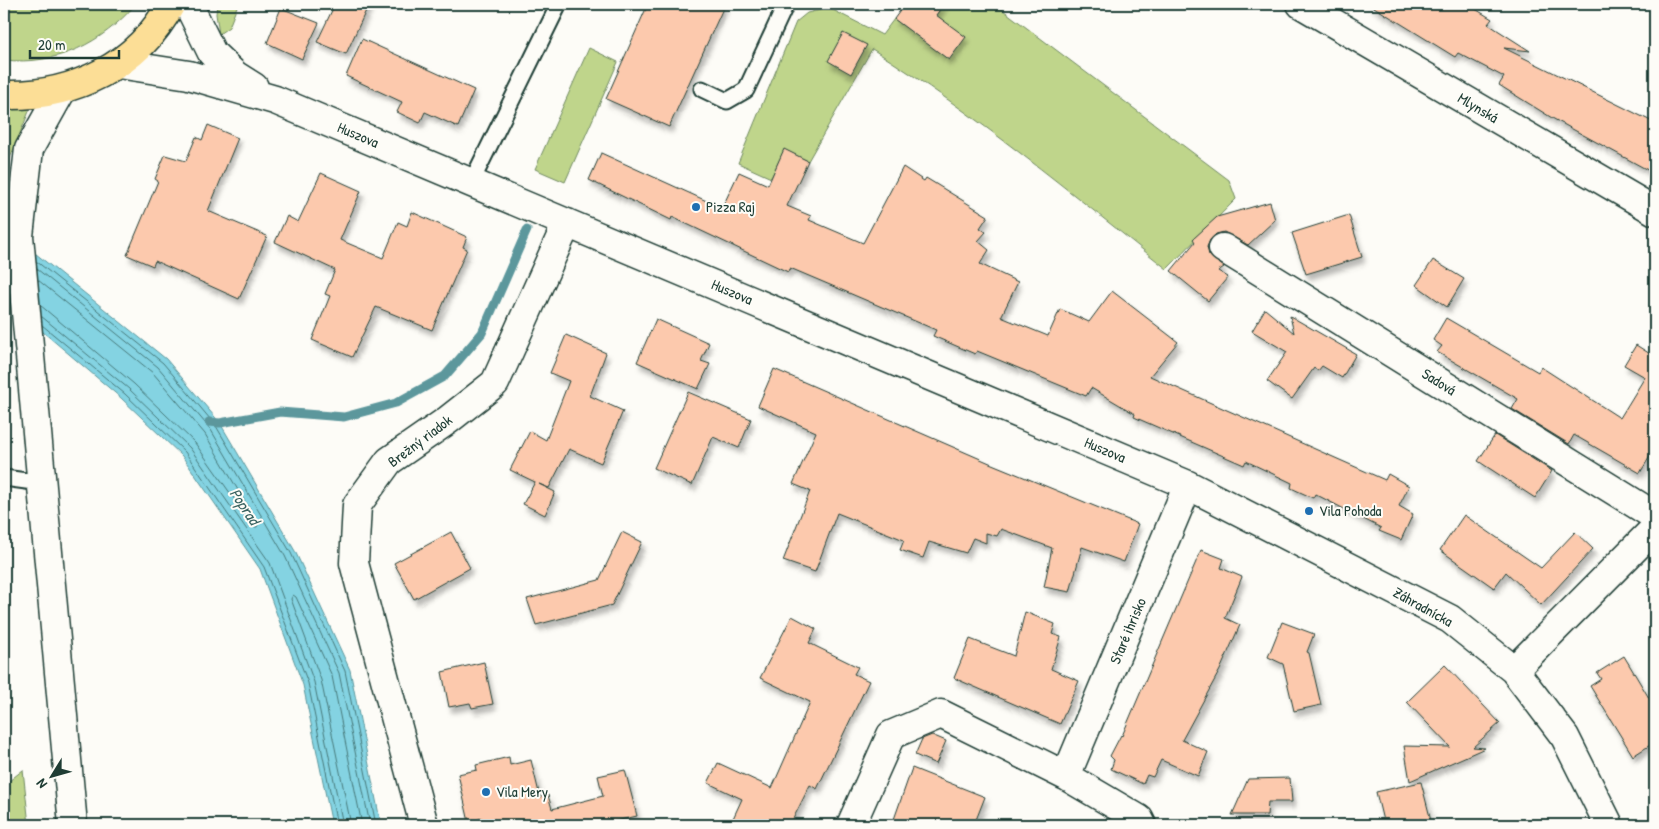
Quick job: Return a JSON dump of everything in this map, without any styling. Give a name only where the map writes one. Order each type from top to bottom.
[{"type":"main road","points":[[4,95],[42,94],[62,90],[101,75],[118,64],[143,42],[171,4]]},
{"type":"street","name":"Huszova","points":[[188,4],[212,53],[235,75],[275,100]]},
{"type":"street","name":"Mlynská","points":[[1301,4],[1655,211]]},
{"type":"street","name":"Huszova","points":[[118,64],[189,75],[275,100],[1188,485]]},
{"type":"street","points":[[62,90],[29,149],[19,236],[73,825]]},
{"type":"street","points":[[4,202],[19,236]]},
{"type":"street","name":"Brežný riadok","points":[[424,825],[354,563],[357,505],[388,461],[448,420],[495,383],[568,223]]},
{"type":"street","name":"Sadová","points":[[1223,248],[1655,516]]},
{"type":"street","name":"Záhradnícka","points":[[1188,485],[1450,620],[1514,670],[1565,737],[1609,825]]},
{"type":"street","name":"Staré ihrisko","points":[[1066,776],[1188,485]]},
{"type":"street","points":[[1514,670],[1655,528]]},
{"type":"street","points":[[851,825],[891,735],[941,714],[1066,776],[1139,819],[1142,825]]},
{"type":"street","points":[[62,825],[68,786]]},
{"type":"lane","points":[[471,183],[559,4]]},
{"type":"lane","points":[[702,89],[727,101],[746,90],[786,4]]},
{"type":"lane","points":[[4,478],[42,483]]},
{"type":"green space","points":[[4,4],[136,4],[108,30],[77,49],[42,59],[23,61],[4,60]]},
{"type":"green space","points":[[217,4],[238,4],[229,27],[219,34],[216,14]]},
{"type":"green space","points":[[944,4],[995,4],[1229,180],[1236,199],[1167,269],[986,127],[872,49],[808,161],[784,150],[771,178],[738,163],[796,22],[807,13],[829,8],[882,35],[894,19],[949,59],[936,15]]},
{"type":"green space","points":[[589,48],[618,62],[565,182],[535,169]]},
{"type":"green space","points":[[4,106],[30,109],[5,170],[4,166]]},
{"type":"green space","points":[[23,770],[29,825],[4,825],[4,785]]},
{"type":"water","name":"Poprad","points":[[4,228],[166,359],[220,423],[295,551],[350,670],[381,825],[332,825],[303,685],[260,569],[182,456],[121,398],[4,299]]},
{"type":"building","points":[[335,4],[369,4],[346,54],[317,42]]},
{"type":"building","points":[[648,4],[725,4],[669,127],[606,99]]},
{"type":"building","points":[[905,4],[944,4],[936,15],[966,37],[949,60],[894,19]]},
{"type":"building","points":[[1369,4],[1467,4],[1492,19],[1488,24],[1530,51],[1504,48],[1655,123],[1655,174],[1552,118],[1499,85],[1504,77],[1458,53],[1455,57]]},
{"type":"building","points":[[281,8],[319,23],[302,59],[267,43]]},
{"type":"building","points":[[843,33],[867,45],[851,74],[828,61]]},
{"type":"building","points":[[362,39],[474,90],[458,127],[425,112],[420,123],[397,112],[402,102],[346,76]]},
{"type":"building","points":[[208,125],[238,138],[208,211],[267,236],[239,299],[155,261],[153,266],[127,255],[158,181],[155,179],[165,155],[186,161],[196,137],[202,140]]},
{"type":"building","points":[[784,149],[808,161],[787,206],[811,216],[809,220],[863,243],[903,167],[924,181],[926,178],[988,216],[980,228],[986,232],[978,241],[989,250],[980,264],[1018,282],[1001,317],[1048,336],[1060,309],[1089,322],[1112,291],[1178,342],[1150,376],[1385,480],[1388,474],[1409,486],[1399,506],[1413,514],[1401,540],[1379,531],[1381,528],[1315,494],[1313,498],[1291,488],[1292,483],[1246,461],[1244,465],[1134,417],[1135,414],[1091,388],[1086,396],[977,351],[975,354],[933,336],[936,330],[790,268],[788,272],[672,217],[671,220],[589,180],[601,153],[722,208],[739,172],[768,185]]},
{"type":"building","points":[[321,173],[361,191],[340,240],[383,258],[398,222],[407,226],[412,212],[467,237],[463,247],[467,249],[432,330],[376,307],[352,357],[312,340],[330,296],[325,294],[335,270],[275,242],[287,216],[298,222]]},
{"type":"building","points":[[1270,202],[1275,220],[1248,245],[1224,232],[1216,234],[1210,240],[1207,247],[1209,255],[1224,267],[1218,271],[1228,277],[1208,301],[1171,271],[1195,242],[1193,239],[1217,217]]},
{"type":"building","points":[[1349,215],[1362,257],[1306,274],[1292,233]]},
{"type":"building","points":[[1433,260],[1464,279],[1447,307],[1416,285]]},
{"type":"building","points":[[1265,309],[1294,333],[1290,316],[1356,354],[1342,378],[1322,366],[1318,371],[1314,368],[1292,399],[1267,381],[1287,352],[1252,331]]},
{"type":"building","points":[[1446,318],[1538,372],[1541,367],[1620,418],[1645,377],[1624,365],[1636,345],[1655,357],[1655,448],[1640,473],[1574,435],[1569,444],[1512,409],[1518,399],[1437,352],[1442,346],[1433,340]]},
{"type":"building","points":[[656,319],[709,343],[701,361],[710,364],[698,389],[637,362]]},
{"type":"building","points":[[566,335],[606,353],[590,396],[623,411],[601,463],[569,449],[549,488],[539,484],[555,492],[545,515],[523,504],[535,482],[510,470],[530,431],[546,440],[569,381],[550,373]]},
{"type":"building","points":[[774,369],[992,464],[1138,524],[1124,562],[1082,547],[1070,592],[1044,587],[1052,548],[1001,529],[997,536],[986,533],[986,543],[973,538],[966,553],[929,542],[923,558],[900,550],[904,540],[837,513],[815,572],[783,561],[810,491],[793,484],[816,432],[758,406]]},
{"type":"building","points":[[688,392],[751,419],[739,448],[713,437],[692,485],[654,468]]},
{"type":"building","points":[[1495,435],[1552,471],[1535,498],[1478,461]]},
{"type":"building","points":[[1464,515],[1541,568],[1575,532],[1593,549],[1541,605],[1506,572],[1494,588],[1440,550]]},
{"type":"building","points":[[451,532],[470,568],[414,599],[394,563]]},
{"type":"building","points":[[622,532],[642,542],[612,605],[536,625],[527,599],[599,580]]},
{"type":"building","points":[[1201,550],[1224,559],[1221,568],[1242,577],[1225,618],[1240,625],[1220,670],[1182,740],[1208,752],[1198,776],[1161,760],[1153,777],[1147,775],[1143,784],[1111,769],[1114,760],[1110,756],[1122,736]]},
{"type":"building","points":[[1025,612],[1055,624],[1052,634],[1061,637],[1051,669],[1079,681],[1060,724],[954,678],[970,639],[1014,656]]},
{"type":"building","points":[[792,616],[816,629],[809,643],[858,667],[854,674],[869,681],[817,789],[810,785],[790,825],[730,825],[742,799],[708,783],[718,763],[772,788],[810,702],[760,678]]},
{"type":"building","points":[[1282,622],[1314,634],[1307,652],[1309,653],[1321,705],[1294,711],[1283,664],[1268,657]]},
{"type":"building","points":[[1624,656],[1655,708],[1655,742],[1633,756],[1590,686],[1601,679],[1597,673]]},
{"type":"building","points":[[484,662],[493,704],[472,708],[470,703],[449,707],[442,672]]},
{"type":"building","points":[[1445,665],[1500,723],[1473,747],[1485,748],[1410,781],[1404,746],[1450,747],[1407,702]]},
{"type":"building","points":[[932,735],[946,741],[936,764],[915,755],[922,739]]},
{"type":"building","points":[[509,757],[510,765],[531,760],[540,797],[548,795],[552,809],[603,796],[598,776],[625,770],[637,816],[599,825],[484,825],[482,818],[469,822],[458,774],[477,770],[476,765]]},
{"type":"building","points":[[912,768],[985,797],[974,825],[892,825]]},
{"type":"building","points":[[1290,778],[1292,802],[1268,802],[1267,815],[1232,815],[1248,779]]},
{"type":"building","points":[[1421,782],[1432,825],[1384,825],[1376,792]]},
{"type":"waterway","points":[[209,422],[220,423],[280,412],[344,417],[396,403],[445,376],[482,333],[527,230]]},
{"type":"place","name":"Pizza Raj","points":[[696,207]]},
{"type":"place","name":"Vila Pohoda","points":[[1309,511]]},
{"type":"place","name":"Vila Mery","points":[[486,792]]}]
